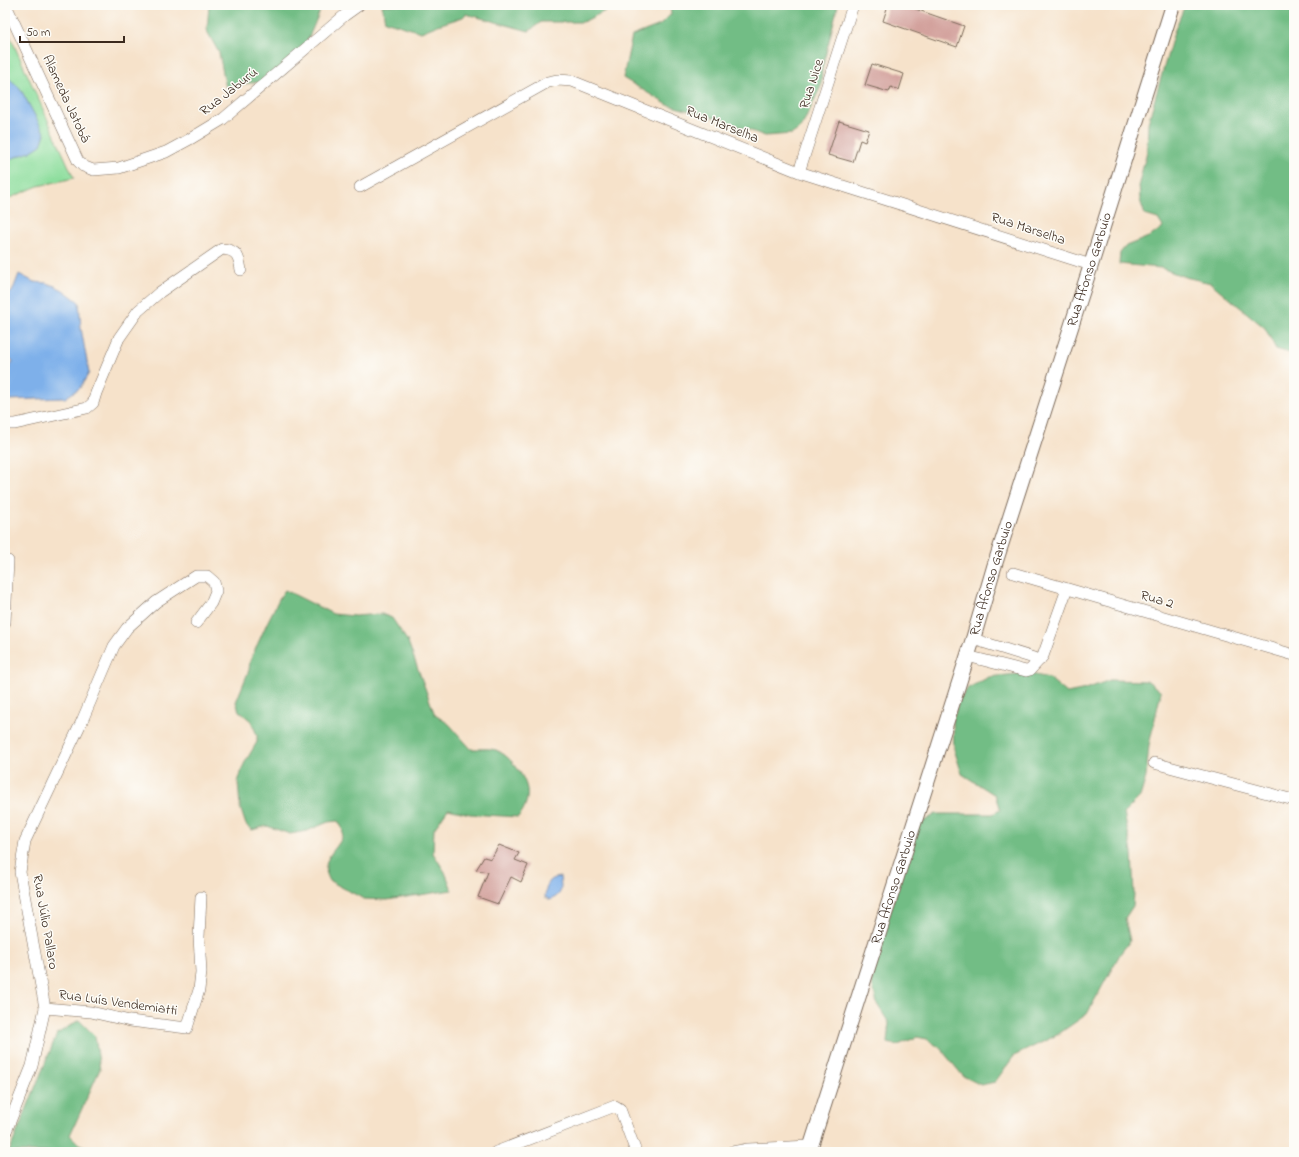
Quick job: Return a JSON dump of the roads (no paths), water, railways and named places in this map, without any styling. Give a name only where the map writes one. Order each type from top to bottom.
[{"type":"street","name":"Alameda Jatobá","points":[[6,5],[78,161],[83,166],[93,170],[100,170]]},
{"type":"street","name":"Rua Jaburú","points":[[100,170],[119,168],[166,152],[223,118],[345,15],[359,5]]},
{"type":"street","name":"Rua Nice","points":[[799,172],[853,5]]},
{"type":"street","name":"Rua Afonso Garbuio","points":[[810,1149],[973,639],[996,560],[1091,265],[1172,5]]},
{"type":"street","name":"Rua Marselha","points":[[360,187],[548,82],[558,80],[572,81],[799,172],[1091,265]]},
{"type":"street","points":[[5,424],[15,424],[87,408],[94,403],[119,338],[138,311],[160,292],[222,249],[230,249],[236,253],[240,260],[241,270]]},
{"type":"street","points":[[5,622],[8,560]]},
{"type":"street","name":"Rua 2","points":[[1013,572],[1294,656]]},
{"type":"street","name":"Rua Júlio Pallaro","points":[[5,1134],[32,1066],[45,1008],[20,872],[25,842],[114,646],[127,628],[156,602],[196,576],[206,576],[214,582],[216,591],[211,603],[196,623]]},
{"type":"street","points":[[967,656],[1026,671],[1030,670],[1043,656],[1067,589]]},
{"type":"street","points":[[973,639],[1040,660]]},
{"type":"street","points":[[1154,763],[1284,797],[1294,798]]},
{"type":"street","name":"Rua Luís Vendemiatti","points":[[45,1008],[91,1012],[130,1021],[187,1028],[199,990],[201,972],[199,937],[200,897]]},
{"type":"street","points":[[496,1152],[615,1106],[618,1107],[622,1113],[636,1152]]},
{"type":"street","points":[[732,1152],[748,1149],[810,1149]]},
{"type":"water","points":[[5,75],[20,88],[45,134],[41,145],[30,152],[5,161]]},
{"type":"water","points":[[19,274],[34,282],[46,283],[55,286],[79,302],[81,328],[89,373],[80,388],[65,398],[9,400],[5,395],[6,377],[13,361],[5,354],[5,295],[12,292]]},
{"type":"water","points":[[560,877],[561,885],[559,894],[550,900],[545,897],[548,883],[553,879]]}]
